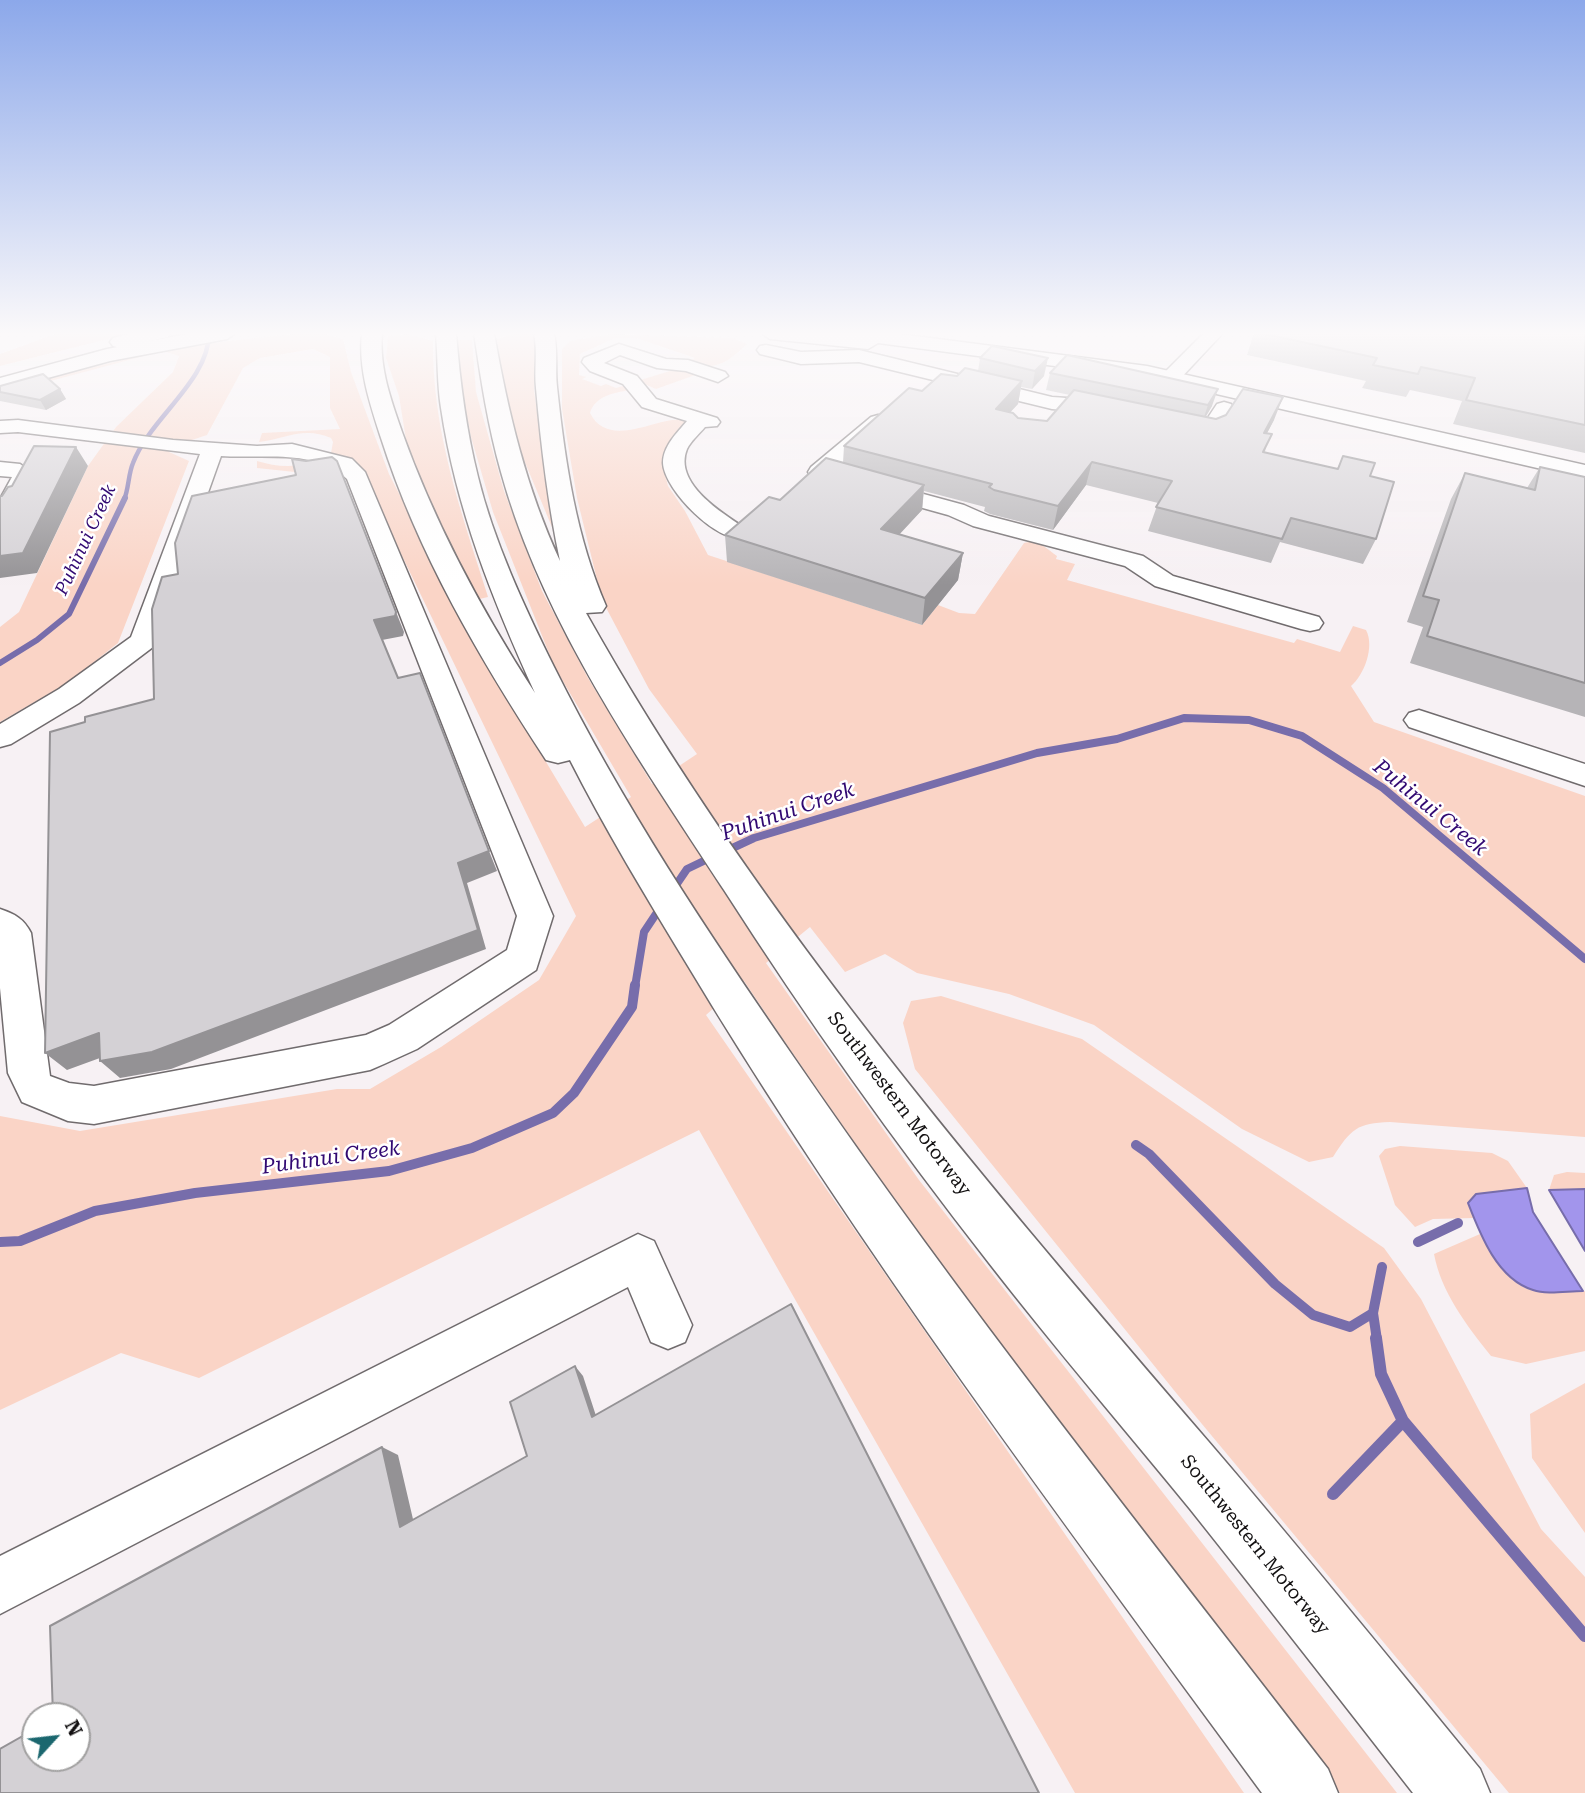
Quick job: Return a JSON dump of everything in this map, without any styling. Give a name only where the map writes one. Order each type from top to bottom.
[{"type":"main road","points":[[386,417],[400,460],[447,565],[479,624],[524,702],[567,765],[618,823]]},
{"type":"main road","points":[[453,417],[476,514],[515,617],[549,690],[618,823],[726,996],[809,1120],[926,1285],[1304,1793]]},
{"type":"main road","name":"Southwestern Motorway","points":[[497,417],[523,511],[591,653],[782,949],[900,1109],[1005,1244],[1210,1488],[1456,1793]]},
{"type":"main road","points":[[550,417],[561,504],[575,565],[668,774]]},
{"type":"main road","points":[[1344,417],[1585,472]]},
{"type":"street","points":[[704,417],[706,417],[676,450],[673,467],[681,484],[696,500],[737,533]]},
{"type":"street","points":[[883,417],[819,472],[956,510],[981,521],[1134,561],[1164,581],[1310,623]]},
{"type":"street","points":[[1157,421],[1209,433],[1219,417]]},
{"type":"street","points":[[0,923],[13,933],[28,1073],[36,1089],[68,1102],[94,1105],[370,1052],[403,1037],[523,959],[535,916],[357,477],[344,464],[292,450],[257,452],[173,446],[6,425]]},
{"type":"street","points":[[0,737],[69,696],[143,641],[212,449]]},
{"type":"street","points":[[0,469],[12,469],[24,475],[7,508]]},
{"type":"street","points":[[1419,720],[1585,775]]},
{"type":"street","points":[[0,1586],[638,1257],[668,1325]]},
{"type":"shaded area","points":[[127,417],[217,417],[207,435],[177,441],[169,452],[189,461],[118,643],[69,682],[0,722],[0,627],[19,612],[88,466]]},
{"type":"shaded area","points":[[334,417],[368,417],[389,474],[479,650],[585,827],[631,797],[554,666],[493,512],[467,417],[483,417],[504,491],[542,591],[588,678],[652,784],[697,754],[649,689],[602,600],[577,498],[563,417],[593,417],[610,430],[638,428],[677,419],[687,421],[668,450],[664,470],[668,486],[685,511],[708,555],[922,625],[938,605],[959,613],[975,614],[1024,543],[1034,542],[1050,550],[1057,556],[1056,559],[1075,564],[1067,580],[1294,643],[1297,639],[1340,652],[1353,626],[1366,630],[1369,644],[1367,660],[1351,686],[1374,722],[1585,796],[1585,1137],[1390,1122],[1362,1126],[1350,1134],[1333,1157],[1309,1162],[1242,1129],[1094,1025],[1009,994],[917,973],[885,954],[845,972],[810,927],[766,963],[919,1180],[1397,1793],[1340,1793],[961,1290],[744,981],[706,1015],[1244,1793],[1075,1793],[699,1130],[199,1378],[121,1353],[0,1410],[0,1116],[80,1131],[337,1089],[370,1089],[441,1047],[539,980],[576,916],[361,471],[323,475],[257,468],[257,461],[295,466],[313,462],[331,453],[333,442],[331,438],[321,435],[303,433],[259,442],[262,433],[340,429]]},
{"type":"shaded area","points":[[402,417],[439,417],[458,502],[488,597],[475,600],[429,506],[407,446]]},
{"type":"shaded area","points":[[512,417],[538,417],[544,464],[564,556],[519,448]]},
{"type":"shaded area","points":[[941,996],[1082,1039],[1384,1248],[1421,1299],[1541,1529],[1585,1577],[1585,1793],[1509,1793],[1177,1394],[915,1069],[903,1023],[911,1001]]},
{"type":"shaded area","points":[[1400,1146],[1492,1153],[1508,1161],[1527,1188],[1476,1194],[1468,1203],[1474,1218],[1433,1219],[1415,1227],[1395,1205],[1379,1156],[1385,1149]]},
{"type":"shaded area","points":[[1567,1172],[1585,1173],[1585,1189],[1549,1190],[1554,1175]]},
{"type":"shaded area","points":[[1527,1188],[1533,1212],[1583,1291],[1544,1292],[1520,1284],[1500,1266],[1484,1241],[1468,1203],[1476,1194]]},
{"type":"shaded area","points":[[1585,1189],[1585,1251],[1549,1190]]},
{"type":"shaded area","points":[[1480,1234],[1502,1269],[1527,1288],[1548,1292],[1585,1291],[1585,1351],[1526,1364],[1491,1356],[1464,1321],[1449,1295],[1442,1282],[1434,1254]]},
{"type":"shaded area","points":[[1585,1383],[1585,1533],[1532,1458],[1530,1414]]},
{"type":"building","points":[[877,417],[1017,417],[1047,421],[1051,417],[1205,417],[1216,419],[1273,417],[1264,433],[1272,434],[1263,452],[1338,469],[1343,456],[1375,463],[1370,476],[1394,482],[1376,539],[1291,518],[1282,539],[1156,507],[1172,481],[1092,462],[1058,506],[994,490],[989,487],[992,484],[844,446]]},
{"type":"building","points":[[1545,417],[1585,417],[1585,425]]},
{"type":"building","points":[[34,446],[76,447],[23,553],[0,556],[0,496],[12,486]]},
{"type":"building","points":[[332,457],[337,461],[396,612],[395,616],[374,620],[398,678],[420,673],[489,851],[458,863],[478,930],[152,1052],[100,1061],[99,1033],[45,1053],[50,732],[85,722],[85,717],[154,699],[152,609],[162,577],[178,574],[175,543],[192,496],[296,475],[292,459],[306,461]]},
{"type":"building","points":[[826,458],[924,485],[881,529],[963,553],[925,598],[725,535],[769,497],[780,500]]},
{"type":"building","points":[[1540,467],[1585,477],[1585,683],[1427,636],[1439,600],[1423,596],[1465,473],[1535,490]]},
{"type":"building","points":[[791,1304],[1039,1793],[0,1793],[0,1749],[21,1737],[21,1772],[91,1772],[91,1702],[53,1702],[50,1626],[382,1447],[400,1527],[527,1456],[510,1402],[575,1366],[592,1417]]},
{"type":"waterway","name":"Puhinui Creek","points":[[124,500],[131,468],[141,446],[162,417]]},
{"type":"waterway","name":"Puhinui Creek","points":[[0,663],[37,640],[69,614],[125,498]]},
{"type":"waterway","name":"Puhinui Creek","points":[[726,851],[754,838],[1037,753],[1117,739],[1184,718],[1249,720],[1302,736],[1383,788],[1585,959]]},
{"type":"waterway","name":"Puhinui Creek","points":[[672,891],[687,869],[714,856]]},
{"type":"waterway","name":"Puhinui Creek","points":[[635,987],[644,932],[662,905]]},
{"type":"waterway","name":"Puhinui Creek","points":[[0,1242],[20,1241],[95,1211],[195,1193],[389,1171],[472,1148],[553,1113],[574,1093],[632,1007],[635,985]]},
{"type":"waterway","points":[[1136,1145],[1149,1154],[1275,1284],[1313,1315],[1350,1327],[1373,1313]]},
{"type":"waterway","points":[[1418,1242],[1458,1223]]},
{"type":"waterway","points":[[1373,1313],[1382,1267]]},
{"type":"waterway","points":[[1373,1313],[1377,1340]]},
{"type":"waterway","points":[[1376,1338],[1381,1374],[1403,1421]]},
{"type":"waterway","points":[[1333,1494],[1403,1421]]},
{"type":"waterway","points":[[1403,1421],[1585,1636]]}]
